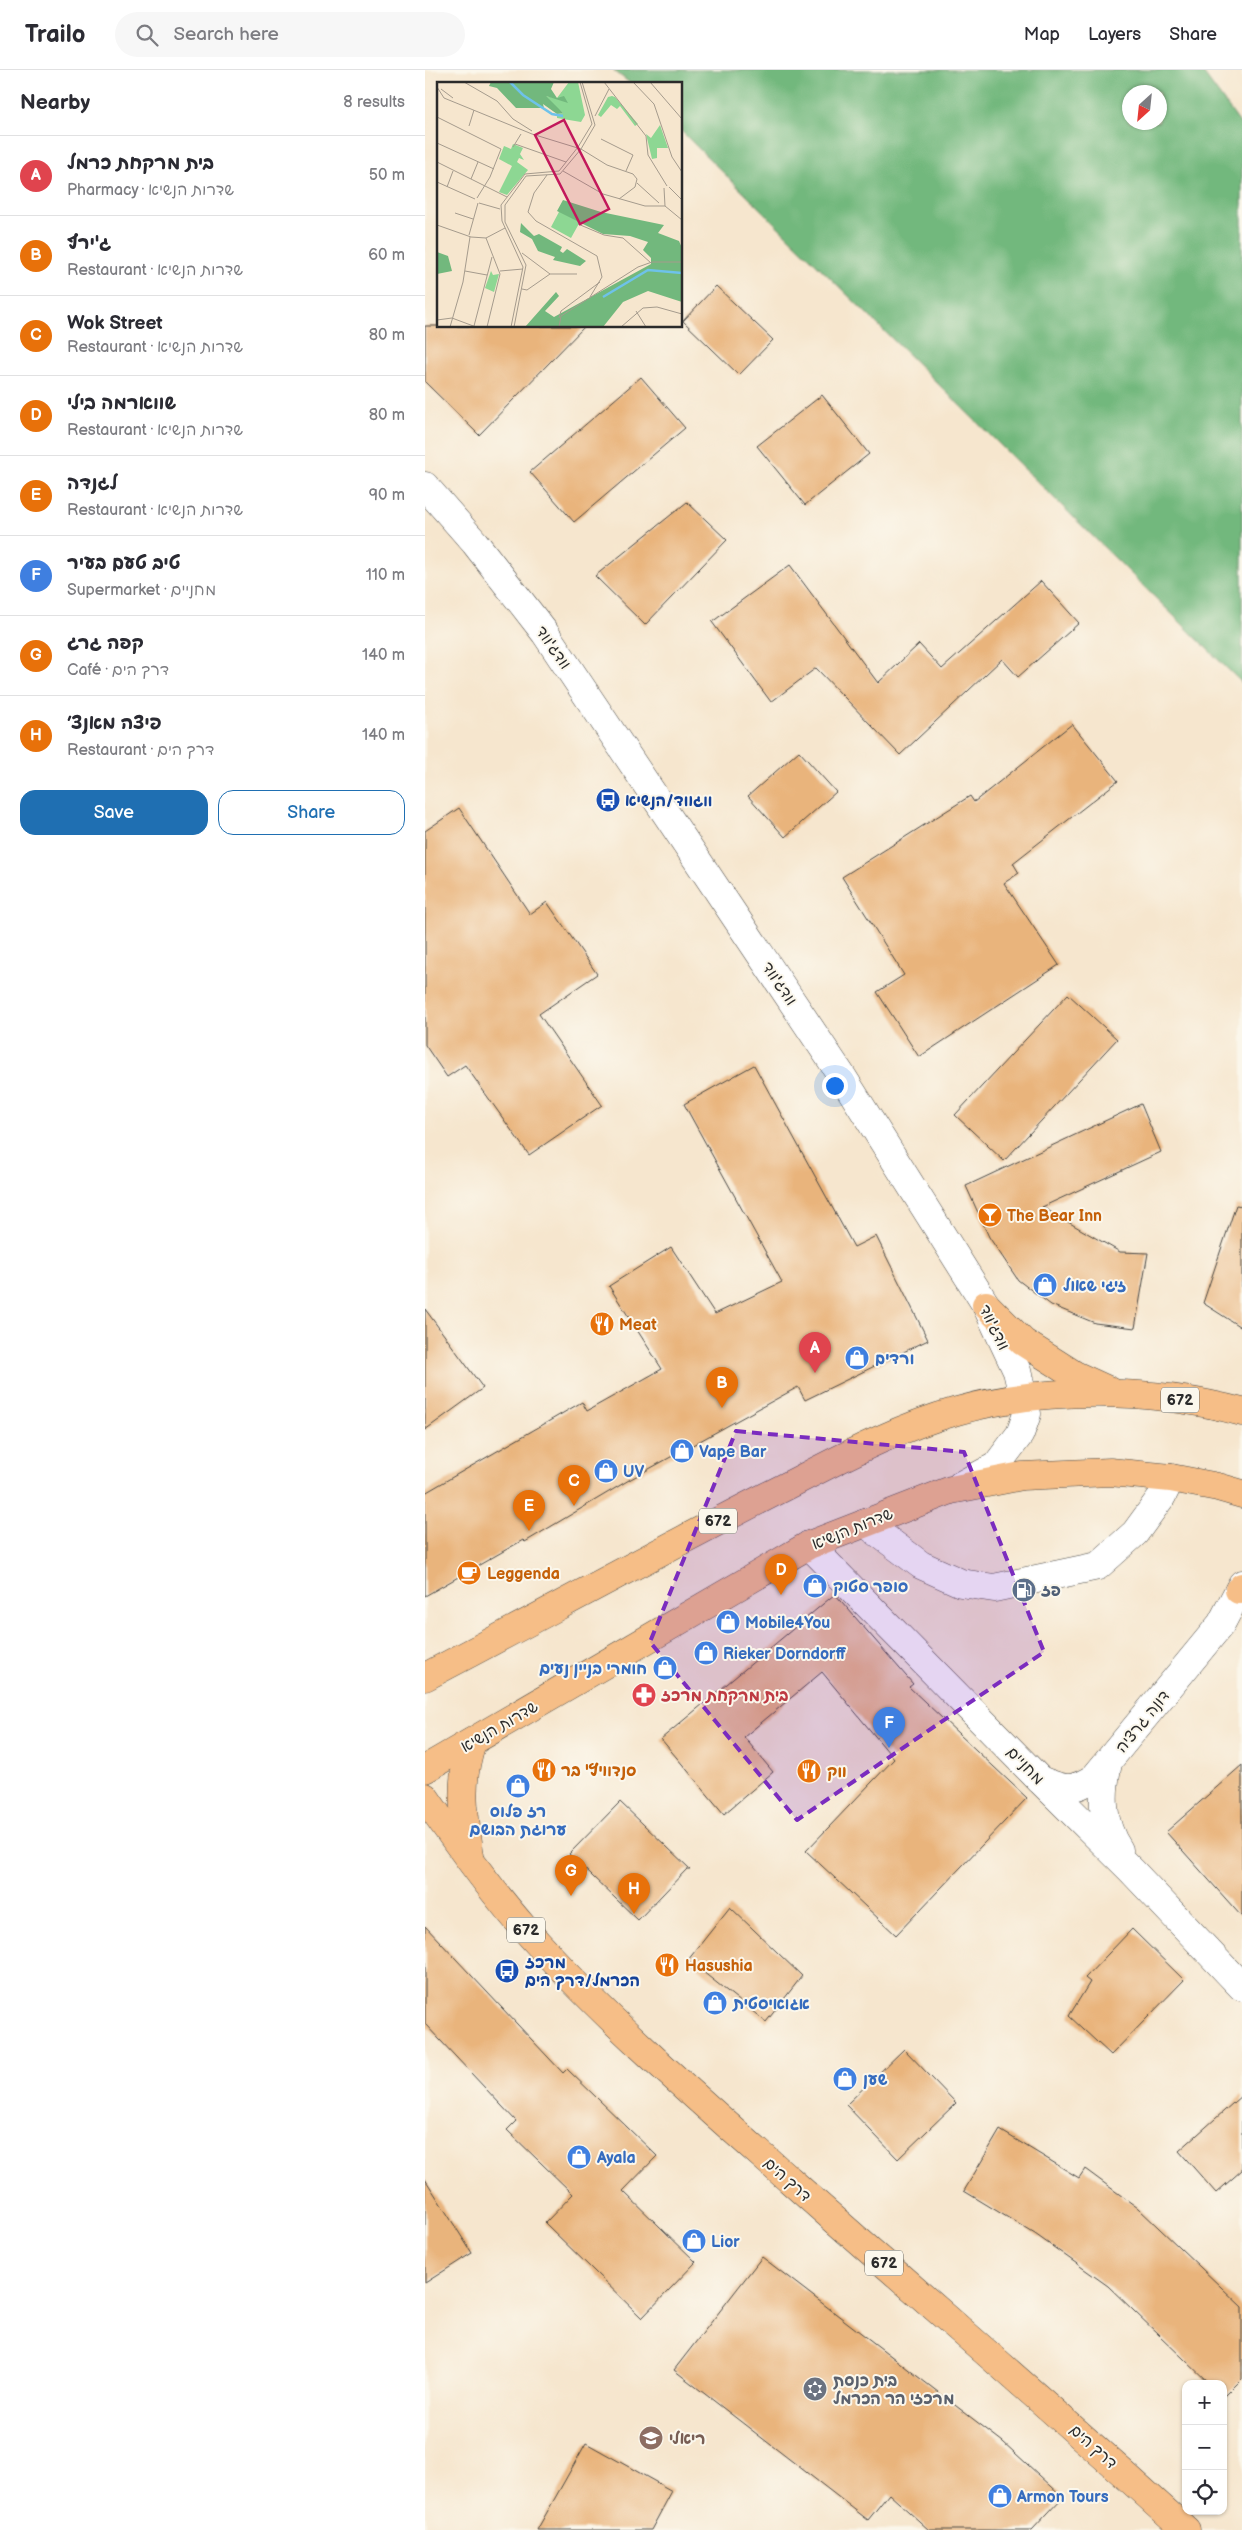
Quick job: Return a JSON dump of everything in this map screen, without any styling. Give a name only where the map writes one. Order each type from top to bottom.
[{"type":"main road","points":[[986,1305],[1031,1348],[1075,1375],[1116,1393]]},
{"type":"main road","name":"672","points":[[425,1677],[709,1526],[875,1441],[922,1422],[950,1413],[1023,1397],[1116,1393],[1215,1404],[1242,1412]]},
{"type":"main road","name":"שדרות הנשיא","points":[[425,1769],[809,1545],[951,1490],[1022,1476],[1110,1472],[1171,1478],[1218,1487],[1242,1494]]},
{"type":"main road","points":[[471,1863],[463,1807],[463,1784],[465,1764],[472,1742]]},
{"type":"main road","name":"דרך הים","points":[[425,1796],[471,1863],[524,1928],[585,1992],[669,2074],[1075,2428],[1185,2530]]},
{"type":"street","name":"וודג'ווד","points":[[425,486],[475,543],[545,632],[842,1076],[986,1305],[1017,1372],[1027,1414],[1020,1434],[996,1466],[951,1490]]},
{"type":"street","points":[[865,1523],[921,1565],[961,1583],[994,1588],[1098,1566],[1135,1533],[1162,1496],[1171,1478]]},
{"type":"street","name":"מחניים","points":[[809,1545],[1040,1780],[1133,1871],[1242,1986]]},
{"type":"street","name":"דונה גרציה","points":[[1133,1871],[1113,1840],[1105,1818],[1103,1793],[1108,1763],[1221,1624],[1241,1587]]},
{"type":"street","points":[[1040,1780],[1063,1788],[1081,1787],[1095,1778],[1108,1763]]},
{"type":"highlighted area","points":[[736,1431],[964,1452],[1044,1652],[797,1820],[650,1642]]},
{"type":"green space","points":[[613,70],[1201,70],[1242,126],[1242,683],[683,133],[683,82],[628,82]]},
{"type":"building","points":[[716,286],[773,340],[739,375],[683,321]]},
{"type":"building","points":[[425,326],[437,326],[437,328],[583,328],[479,435],[425,382]]},
{"type":"building","points":[[641,377],[685,428],[574,522],[530,472]]},
{"type":"building","points":[[822,395],[869,454],[805,505],[757,446]]},
{"type":"building","points":[[687,502],[727,540],[645,625],[595,576]]},
{"type":"building","points":[[790,565],[878,683],[919,644],[942,669],[1041,581],[1079,623],[1018,677],[1002,659],[900,755],[816,668],[771,702],[712,622]]},
{"type":"building","points":[[1072,724],[1118,781],[1013,863],[1019,873],[1004,883],[1059,965],[919,1057],[877,992],[904,975],[842,877],[970,796],[974,802]]},
{"type":"building","points":[[799,751],[836,792],[785,837],[748,796]]},
{"type":"building","points":[[459,808],[530,914],[547,902],[597,974],[539,1014],[602,1105],[529,1155],[465,1065],[447,1077],[425,1045],[425,831]]},
{"type":"building","points":[[1068,994],[1117,1039],[1004,1161],[955,1115]]},
{"type":"building","points":[[754,1065],[854,1247],[876,1236],[928,1340],[805,1400],[798,1387],[629,1480],[525,1542],[523,1540],[425,1596],[425,1493],[582,1402],[587,1411],[662,1369],[609,1286],[671,1247],[715,1314],[782,1282],[684,1104]]},
{"type":"building","points":[[1141,1104],[1161,1152],[1042,1207],[1120,1252],[1148,1253],[1135,1328],[1095,1323],[1051,1305],[1018,1280],[989,1237],[966,1186]]},
{"type":"building","points":[[1236,1205],[1242,1206],[1242,1328],[1203,1303]]},
{"type":"building","points":[[425,1309],[483,1388],[425,1430]]},
{"type":"building","points":[[835,1594],[913,1684],[909,1687],[1027,1798],[896,1935],[806,1851],[894,1759],[822,1672],[744,1737],[773,1772],[724,1814],[661,1739]]},
{"type":"building","points":[[1242,1765],[1242,1917],[1166,1832]]},
{"type":"building","points":[[620,1802],[690,1869],[687,1869],[638,1920],[569,1854]]},
{"type":"building","points":[[730,1907],[802,1976],[766,2022],[688,1960]]},
{"type":"building","points":[[425,1926],[563,2073],[567,2069],[657,2156],[623,2191],[696,2262],[642,2318],[545,2223],[573,2194],[507,2130],[516,2121],[425,2024]]},
{"type":"building","points":[[1132,1929],[1184,1980],[1111,2055],[1069,2016],[1090,1982],[1085,1978]]},
{"type":"building","points":[[904,2049],[956,2103],[898,2159],[846,2105]]},
{"type":"building","points":[[1242,2095],[1242,2170],[1216,2193],[1179,2151]]},
{"type":"building","points":[[1000,2130],[1079,2178],[1085,2169],[1138,2208],[1242,2307],[1242,2379],[1227,2394],[1227,2380],[1206,2380],[1108,2286],[1035,2234],[964,2191]]},
{"type":"building","points":[[425,2179],[472,2253],[425,2283]]},
{"type":"building","name":"בית כנסת מרכזי הר הכרמל","points":[[762,2257],[1003,2442],[1063,2497],[1032,2530],[929,2530],[889,2494],[868,2520],[674,2370]]},
{"type":"building","points":[[586,2443],[672,2491],[651,2530],[537,2530]]},
{"type":"place","name":"ווגווד/הנשיא","points":[[608,800]]},
{"type":"place","name":"The Bear Inn","points":[[990,1215]]},
{"type":"place","name":"זיגי שאול","points":[[1045,1285]]},
{"type":"place","name":"Meat","points":[[602,1324]]},
{"type":"place","name":"ורדים","points":[[857,1358]]},
{"type":"place","name":"בית מרקחת כרמל","points":[[815,1373]]},
{"type":"place","name":"ג'ירף","points":[[722,1408]]},
{"type":"place","name":"Vape Bar","points":[[682,1451]]},
{"type":"place","name":"UV","points":[[606,1471]]},
{"type":"place","name":"Wok Street","points":[[574,1506]]},
{"type":"place","name":"לגנדה","points":[[529,1531]]},
{"type":"place","name":"Leggenda","points":[[469,1573]]},
{"type":"place","name":"סופר סטוק","points":[[815,1586]]},
{"type":"place","name":"פז","points":[[1024,1590]]},
{"type":"place","name":"שווארמה בילי","points":[[781,1595]]},
{"type":"place","name":"Mobile4You","points":[[728,1622]]},
{"type":"place","name":"Rieker Dorndorff","points":[[706,1653]]},
{"type":"place","name":"חומרי בניין נעים","points":[[665,1668]]},
{"type":"place","name":"בית מרקחת מרכז","points":[[644,1695]]},
{"type":"place","name":"טיב טעם בעיר","points":[[889,1748]]},
{"type":"place","name":"סנדוויץ' בר","points":[[544,1770]]},
{"type":"place","name":"ווק","points":[[809,1771]]},
{"type":"place","name":"רז פלוס ערוגת הבושם","points":[[518,1786]]},
{"type":"place","name":"קפה גרג","points":[[571,1896]]},
{"type":"place","name":"פיצה מאנצ׳","points":[[634,1914]]},
{"type":"place","name":"Hasushia","points":[[667,1965]]},
{"type":"place","name":"מרכז הכרמל/דרך הים","points":[[507,1971]]},
{"type":"place","name":"אגואיסטית","points":[[715,2003]]},
{"type":"place","name":"שען","points":[[845,2079]]},
{"type":"place","name":"Ayala","points":[[579,2157]]},
{"type":"place","name":"Lior","points":[[694,2241]]},
{"type":"place","name":"בית כנסת מרכזי הר הכרמל","points":[[815,2389]]},
{"type":"place","name":"ריאלי","points":[[651,2438]]},
{"type":"place","name":"Armon Tours","points":[[1000,2496]]}]
